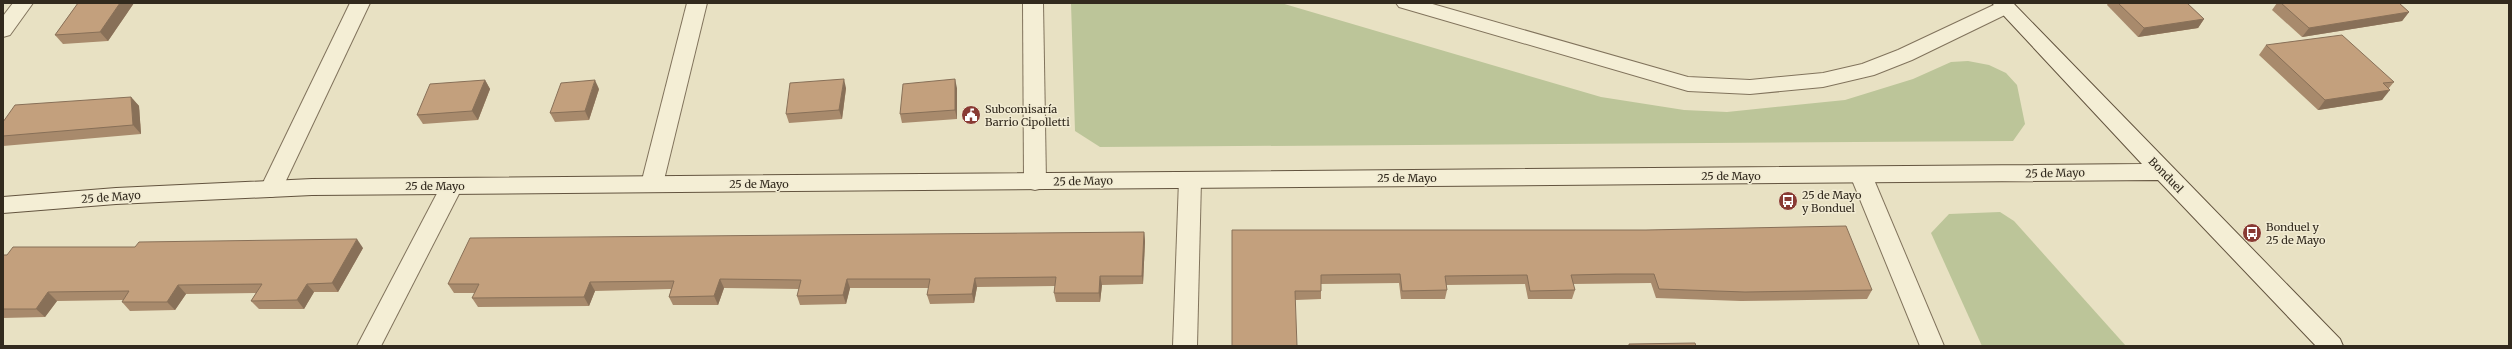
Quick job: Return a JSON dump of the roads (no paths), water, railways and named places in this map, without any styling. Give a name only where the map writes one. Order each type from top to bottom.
[{"type":"street","points":[[3,30],[23,3]]},
{"type":"street","points":[[271,189],[360,3]]},
{"type":"street","points":[[652,184],[697,3]]},
{"type":"street","points":[[1033,3],[1035,182]]},
{"type":"street","points":[[1406,3],[1688,84],[1744,87],[1800,83],[1866,70],[1905,55],[2004,5]]},
{"type":"street","name":"Bonduel","points":[[2004,5],[2331,346]]},
{"type":"street","name":"25 de Mayo","points":[[3,205],[124,195],[271,189],[452,186],[2163,172]]},
{"type":"street","points":[[1861,175],[1932,346]]},
{"type":"street","points":[[1185,346],[1190,180]]},
{"type":"street","points":[[369,346],[452,186]]},
{"type":"place","name":"Subcomisaría Barrio Cipolletti","points":[[971,115]]},
{"type":"place","name":"25 de Mayo y Bonduel","points":[[1788,201]]},
{"type":"place","name":"Bonduel y 25 de Mayo","points":[[2252,233]]}]
